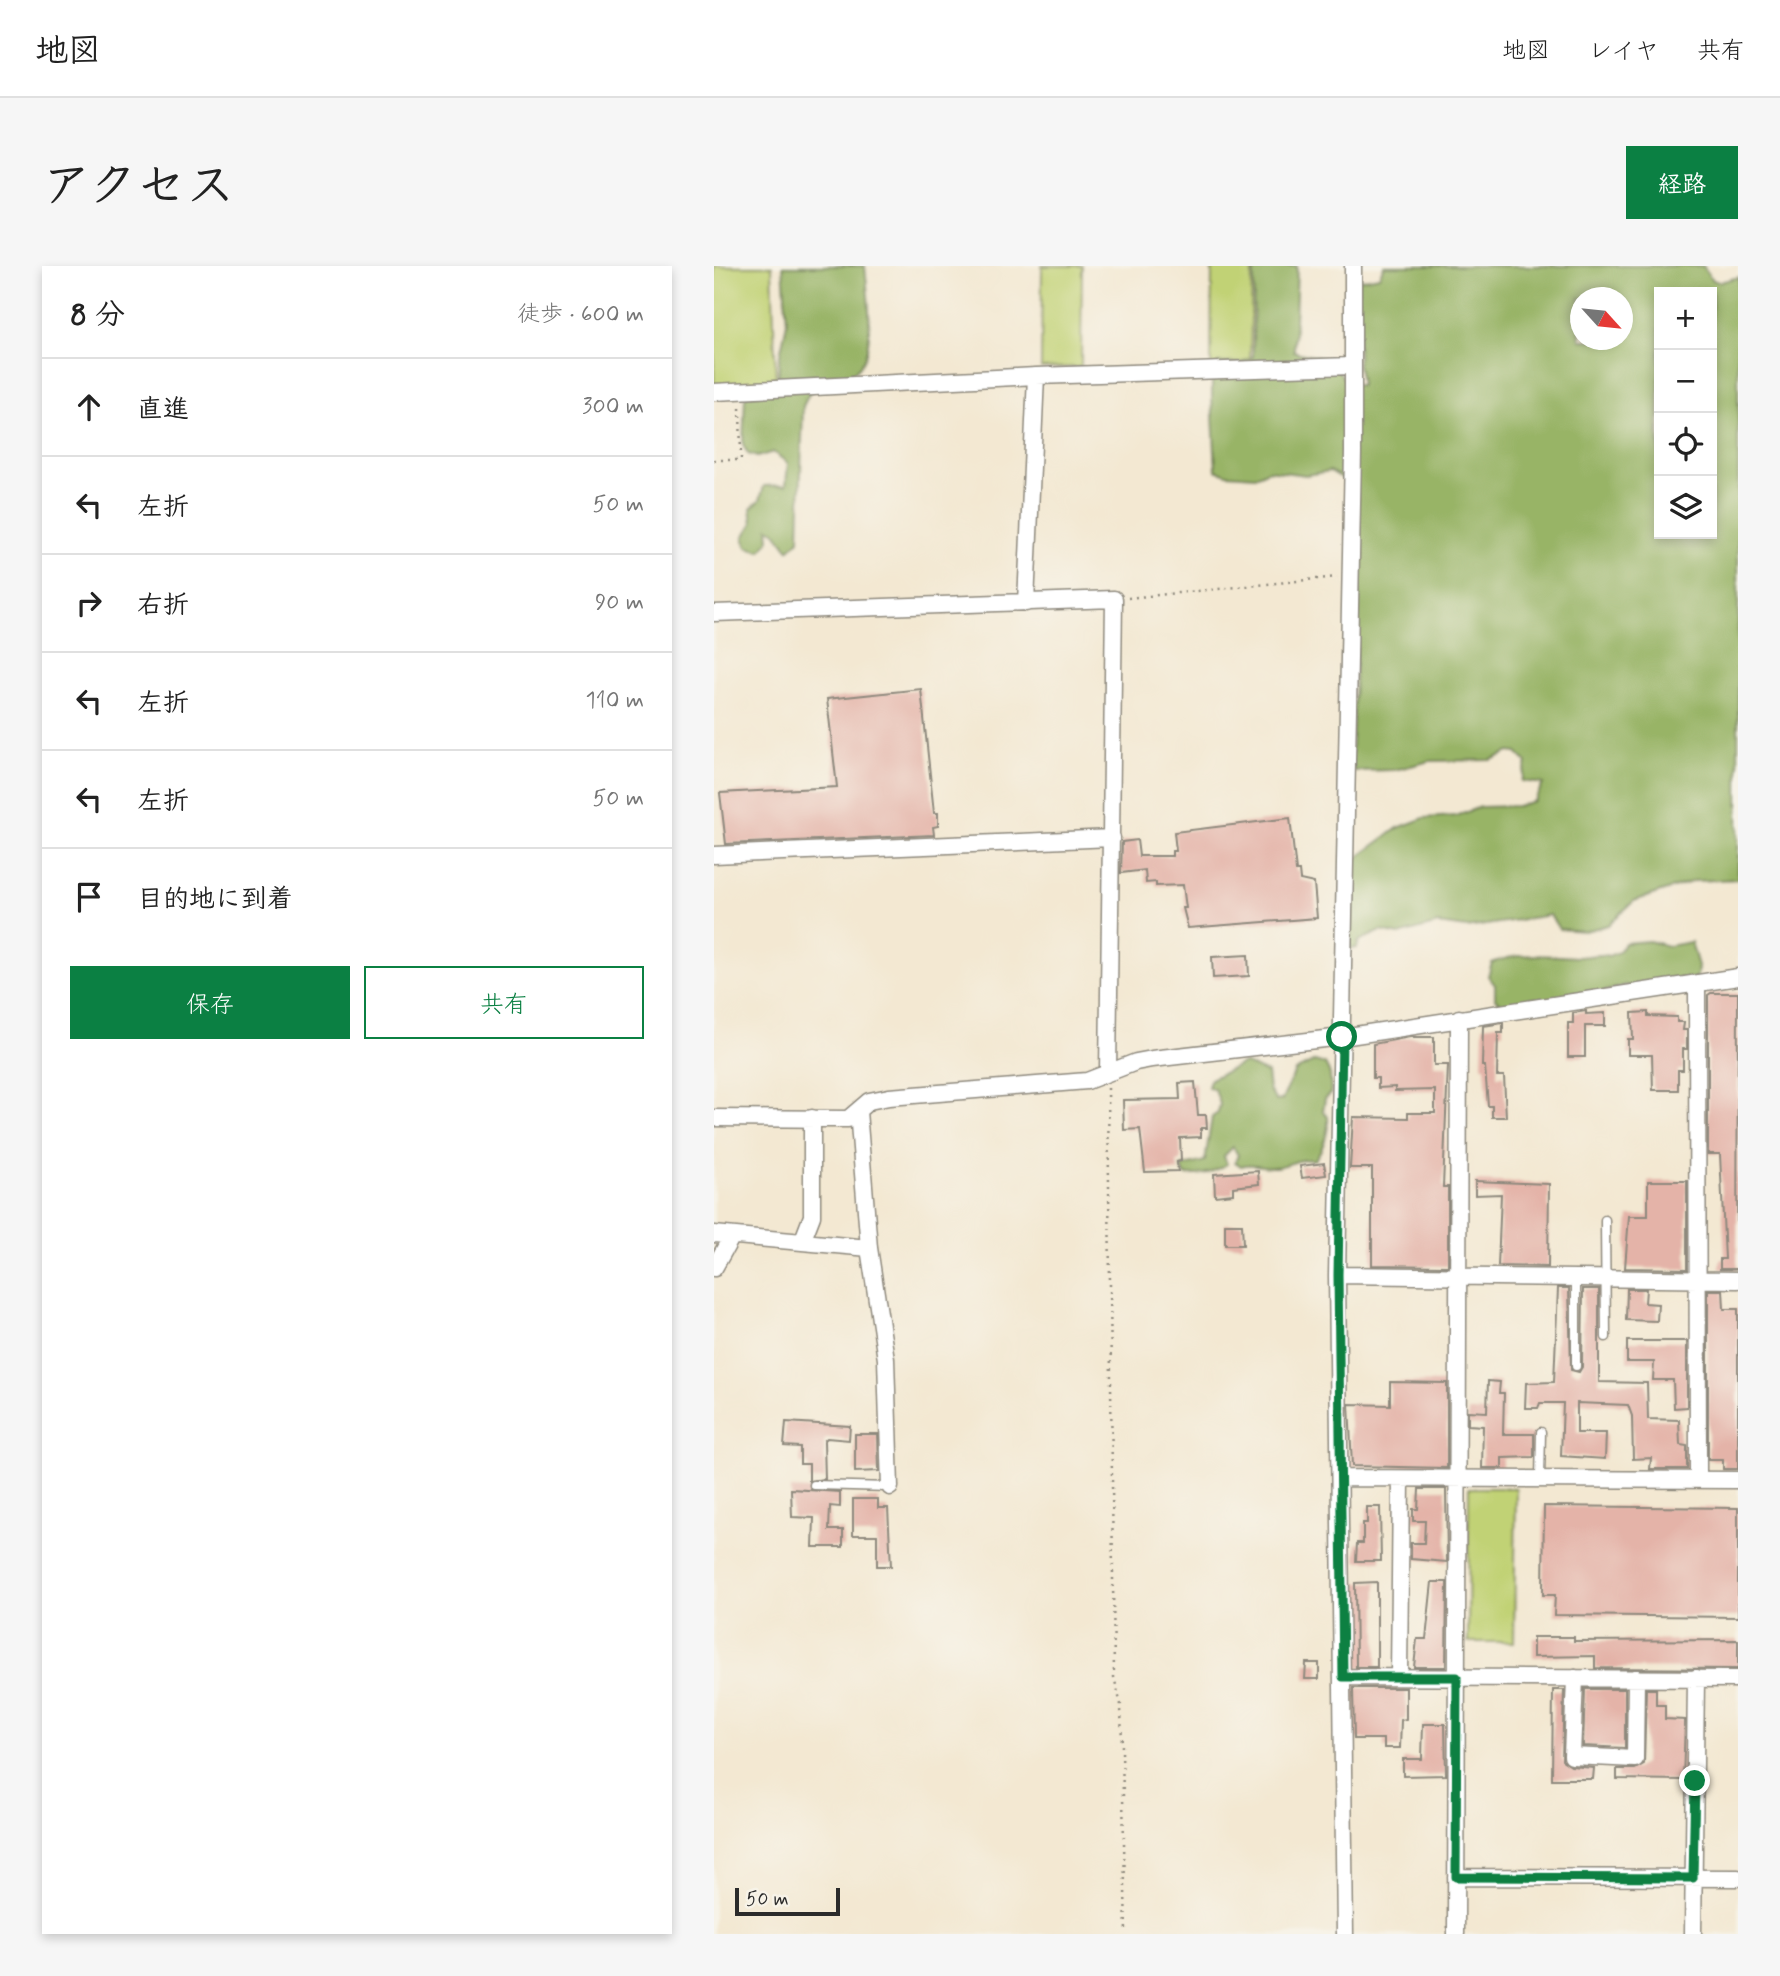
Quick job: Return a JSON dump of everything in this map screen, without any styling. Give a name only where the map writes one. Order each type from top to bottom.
[{"type":"street","points":[[1345,1934],[1338,1275],[1351,575],[1353,266]]},
{"type":"street","points":[[714,392],[1037,376],[1353,366]]},
{"type":"street","points":[[1026,603],[1037,376]]},
{"type":"street","points":[[714,613],[1114,599],[1108,1072]]},
{"type":"street","points":[[714,855],[1112,838]]},
{"type":"street","points":[[714,1118],[848,1119],[869,1101],[889,1097],[1087,1081],[1152,1059],[1342,1037],[1738,977]]},
{"type":"street","points":[[1697,983],[1698,1479]]},
{"type":"street","points":[[1456,1934],[1459,1018]]},
{"type":"street","points":[[859,1111],[869,1248],[886,1359],[890,1486]]},
{"type":"street","points":[[802,1242],[812,1216],[812,1118]]},
{"type":"street","points":[[714,1234],[869,1248]]},
{"type":"street","points":[[714,1268],[732,1236]]},
{"type":"street","points":[[1338,1275],[1738,1280]]},
{"type":"street","points":[[1340,1478],[1738,1479]]},
{"type":"street","points":[[1399,1677],[1401,1479]]},
{"type":"street","points":[[1343,1677],[1738,1679]]},
{"type":"street","points":[[1574,1678],[1572,1756],[1635,1759],[1636,1678]]},
{"type":"street","points":[[1693,1934],[1696,1678]]},
{"type":"street","points":[[1456,1877],[1738,1878]]},
{"type":"lane","points":[[1605,1220],[1606,1337]]},
{"type":"lane","points":[[1576,1278],[1576,1366]]},
{"type":"lane","points":[[1540,1479],[1541,1432]]},
{"type":"lane","points":[[814,1485],[890,1486]]},
{"type":"path","points":[[714,460],[741,460],[740,391]]},
{"type":"path","points":[[1114,599],[1351,575]]},
{"type":"path","points":[[1108,1072],[1114,1677],[1121,1705],[1126,1934]]},
{"type":"green space","points":[[714,266],[772,266],[776,384],[714,387]]},
{"type":"green space","points":[[783,266],[865,266],[869,308],[868,341],[859,367],[850,374],[817,378],[803,406],[799,540],[789,550],[775,531],[768,528],[769,541],[761,551],[747,547],[744,537],[753,523],[751,508],[760,500],[764,486],[786,485],[788,463],[773,452],[757,457],[748,454],[743,445],[745,397],[778,387],[779,359],[787,323]]},
{"type":"green space","points":[[1042,266],[1082,266],[1081,367],[1041,368]]},
{"type":"green space","points":[[1212,266],[1252,266],[1250,365],[1211,367]]},
{"type":"green space","points":[[1254,266],[1297,266],[1294,351],[1327,360],[1350,385],[1361,385],[1358,366],[1358,280],[1379,276],[1384,266],[1703,266],[1712,280],[1720,282],[1738,277],[1738,879],[1694,881],[1634,901],[1608,925],[1585,931],[1559,929],[1550,915],[1467,928],[1438,924],[1399,935],[1381,931],[1359,941],[1357,948],[1348,949],[1350,863],[1398,828],[1424,818],[1456,816],[1480,807],[1517,806],[1534,801],[1543,784],[1522,781],[1527,763],[1517,753],[1509,752],[1491,760],[1430,761],[1395,770],[1354,771],[1351,763],[1359,592],[1359,526],[1347,481],[1330,471],[1306,475],[1268,470],[1256,476],[1227,474],[1216,470],[1212,379],[1218,363],[1241,363],[1253,357]]},
{"type":"green space","points":[[1649,941],[1668,946],[1691,942],[1698,966],[1697,978],[1667,979],[1636,989],[1626,985],[1567,999],[1530,998],[1526,1004],[1506,1008],[1495,998],[1495,985],[1488,976],[1492,963],[1502,959],[1533,955],[1609,956],[1618,952],[1625,943]]},
{"type":"green space","points":[[1315,1061],[1325,1064],[1330,1074],[1331,1094],[1325,1099],[1323,1111],[1328,1117],[1326,1134],[1314,1160],[1275,1167],[1241,1166],[1235,1162],[1238,1155],[1233,1147],[1224,1156],[1227,1164],[1222,1167],[1207,1173],[1185,1175],[1181,1167],[1205,1161],[1212,1117],[1218,1113],[1220,1104],[1215,1090],[1208,1087],[1210,1079],[1244,1063],[1267,1073],[1269,1090],[1276,1101],[1282,1100],[1295,1071]]},
{"type":"green space","points":[[1469,1488],[1516,1488],[1514,1642],[1468,1642]]},
{"type":"building","points":[[921,689],[934,813],[938,813],[938,826],[933,827],[934,835],[726,844],[720,793],[837,787],[827,699]]},
{"type":"building","points":[[1290,818],[1296,871],[1299,871],[1300,880],[1314,883],[1317,918],[1188,928],[1183,908],[1186,908],[1183,885],[1156,886],[1156,882],[1146,883],[1145,870],[1121,873],[1122,842],[1137,840],[1139,856],[1172,856],[1172,851],[1176,851],[1174,832]]},
{"type":"building","points":[[1248,955],[1249,976],[1213,978],[1212,957]]},
{"type":"building","points":[[1738,993],[1737,1269],[1720,1269],[1720,1259],[1725,1259],[1720,1154],[1708,1154],[1708,995]]},
{"type":"building","points":[[1586,1011],[1586,1014],[1605,1013],[1605,1026],[1585,1026],[1585,1057],[1568,1057],[1568,1023],[1573,1023],[1573,1013]]},
{"type":"building","points":[[1648,1012],[1648,1016],[1677,1017],[1677,1022],[1684,1022],[1687,1049],[1683,1049],[1683,1070],[1678,1070],[1678,1090],[1653,1090],[1652,1055],[1628,1055],[1628,1039],[1633,1039],[1632,1013]]},
{"type":"building","points":[[1503,1023],[1503,1033],[1498,1033],[1497,1076],[1504,1076],[1506,1117],[1492,1117],[1492,1106],[1488,1106],[1485,1066],[1482,1066],[1483,1026]]},
{"type":"building","points":[[1410,1037],[1434,1037],[1434,1065],[1448,1065],[1443,1187],[1448,1187],[1448,1266],[1372,1265],[1372,1168],[1350,1168],[1353,1117],[1408,1118],[1408,1113],[1435,1113],[1435,1090],[1395,1091],[1395,1087],[1378,1088],[1378,1078],[1373,1078],[1373,1044]]},
{"type":"building","points":[[1195,1082],[1198,1115],[1206,1115],[1207,1128],[1201,1128],[1201,1137],[1180,1138],[1181,1161],[1177,1162],[1178,1171],[1145,1172],[1140,1129],[1124,1130],[1123,1100],[1180,1099],[1179,1083]]},
{"type":"building","points":[[1324,1163],[1326,1175],[1302,1178],[1300,1166]]},
{"type":"building","points":[[1258,1171],[1259,1184],[1233,1187],[1233,1194],[1215,1196],[1214,1174]]},
{"type":"building","points":[[1475,1181],[1549,1184],[1548,1267],[1498,1266],[1501,1194],[1475,1195]]},
{"type":"building","points":[[1648,1181],[1687,1181],[1687,1269],[1625,1268],[1629,1216],[1648,1216]]},
{"type":"building","points":[[1225,1224],[1242,1224],[1243,1245],[1225,1245]]},
{"type":"building","points":[[1558,1288],[1569,1288],[1571,1370],[1579,1372],[1582,1367],[1583,1289],[1599,1289],[1599,1382],[1647,1383],[1648,1419],[1679,1420],[1680,1445],[1687,1446],[1687,1469],[1650,1469],[1651,1458],[1633,1459],[1632,1416],[1628,1405],[1577,1403],[1577,1433],[1606,1433],[1605,1459],[1561,1456],[1563,1403],[1540,1403],[1538,1408],[1525,1408],[1526,1383],[1554,1382]]},
{"type":"building","points":[[1627,1289],[1646,1289],[1645,1303],[1658,1304],[1657,1321],[1626,1320]]},
{"type":"building","points":[[1708,1290],[1723,1290],[1724,1309],[1738,1309],[1738,1469],[1723,1469],[1723,1460],[1708,1460]]},
{"type":"building","points":[[1627,1341],[1687,1341],[1687,1407],[1674,1408],[1673,1380],[1653,1380],[1654,1362],[1627,1362]]},
{"type":"building","points":[[1488,1381],[1500,1382],[1499,1393],[1504,1393],[1503,1434],[1534,1434],[1534,1457],[1502,1458],[1502,1468],[1482,1468],[1483,1426],[1468,1425],[1468,1411],[1487,1412]]},
{"type":"building","points":[[1390,1382],[1447,1383],[1447,1468],[1352,1466],[1349,1404],[1390,1405]]},
{"type":"building","points":[[786,1422],[850,1426],[849,1440],[827,1438],[824,1441],[825,1479],[809,1481],[809,1464],[800,1464],[800,1447],[784,1446]]},
{"type":"building","points":[[855,1434],[878,1434],[879,1471],[855,1472]]},
{"type":"building","points":[[791,1489],[840,1492],[840,1507],[830,1506],[829,1530],[843,1530],[843,1547],[813,1547],[814,1518],[792,1517]]},
{"type":"building","points":[[1419,1489],[1446,1489],[1447,1562],[1411,1559],[1411,1543],[1424,1543],[1425,1521],[1413,1521],[1413,1509],[1418,1509]]},
{"type":"building","points":[[853,1499],[878,1499],[878,1508],[888,1508],[891,1566],[877,1566],[877,1535],[853,1535]]},
{"type":"building","points":[[1544,1506],[1738,1508],[1738,1617],[1554,1615],[1555,1595],[1543,1595]]},
{"type":"building","points":[[1367,1507],[1380,1507],[1381,1561],[1356,1561],[1357,1543],[1363,1543],[1363,1523],[1367,1523]]},
{"type":"building","points":[[1377,1582],[1377,1667],[1356,1667],[1355,1583]]},
{"type":"building","points":[[1432,1582],[1447,1582],[1446,1667],[1414,1667],[1417,1639],[1426,1639]]},
{"type":"building","points":[[1533,1637],[1574,1637],[1574,1641],[1738,1640],[1738,1669],[1595,1668],[1595,1656],[1533,1657]]},
{"type":"building","points":[[1306,1663],[1319,1663],[1319,1679],[1305,1679]]},
{"type":"building","points":[[1353,1688],[1406,1688],[1406,1719],[1401,1720],[1400,1748],[1384,1748],[1384,1739],[1354,1739]]},
{"type":"building","points":[[1585,1689],[1625,1689],[1625,1748],[1583,1746]]},
{"type":"building","points":[[1646,1689],[1656,1689],[1656,1705],[1665,1705],[1665,1719],[1685,1720],[1683,1780],[1617,1779],[1617,1769],[1635,1769],[1644,1764]]},
{"type":"building","points":[[1553,1690],[1564,1690],[1562,1760],[1571,1766],[1594,1768],[1593,1779],[1552,1779]]},
{"type":"building","points":[[1423,1724],[1445,1724],[1446,1775],[1403,1776],[1403,1759],[1422,1759]]},
{"type":"route","points":[[1342,1037],[1338,1275],[1343,1677],[1457,1677],[1456,1877],[1693,1878],[1695,1781]]}]
